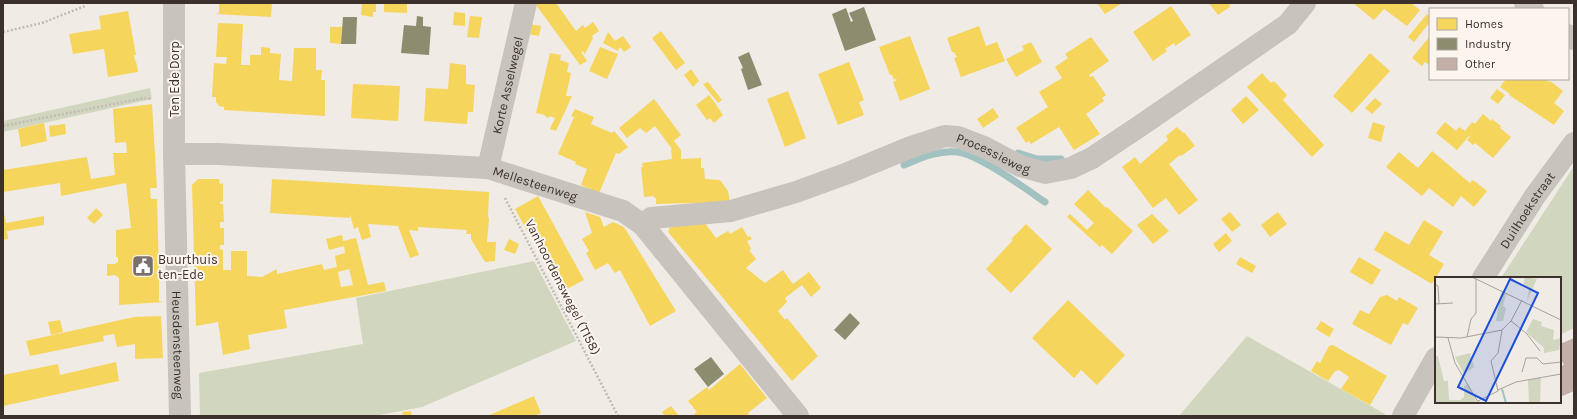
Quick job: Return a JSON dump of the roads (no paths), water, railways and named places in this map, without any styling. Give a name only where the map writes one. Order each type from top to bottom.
[{"type":"street","name":"Ten Ede Dorp","points":[[174,3],[174,154]]},
{"type":"street","name":"Korte Asselwegel","points":[[488,168],[526,3]]},
{"type":"street","name":"Processieweg","points":[[643,225],[651,218],[732,212],[796,192],[848,173],[910,147],[945,136],[958,137],[984,147],[1020,166],[1045,173],[1071,168],[1092,158],[1288,24],[1305,3]]},
{"type":"street","name":"Duilhoekstraat","points":[[1484,277],[1535,196],[1574,143]]},
{"type":"street","name":"Mellesteenweg","points":[[174,154],[218,154],[488,168],[623,211],[643,225],[798,416]]},
{"type":"street","name":"Heusdensteenweg","points":[[174,154],[180,416]]},
{"type":"street","points":[[1403,416],[1435,360]]},
{"type":"waterway","points":[[904,165],[930,155],[943,152],[957,152],[966,154],[989,165],[1045,202]]},
{"type":"waterway","points":[[1018,153],[1037,159],[1061,159]]},
{"type":"place","name":"Buurthuis ten-Ede","points":[[143,266]]}]
